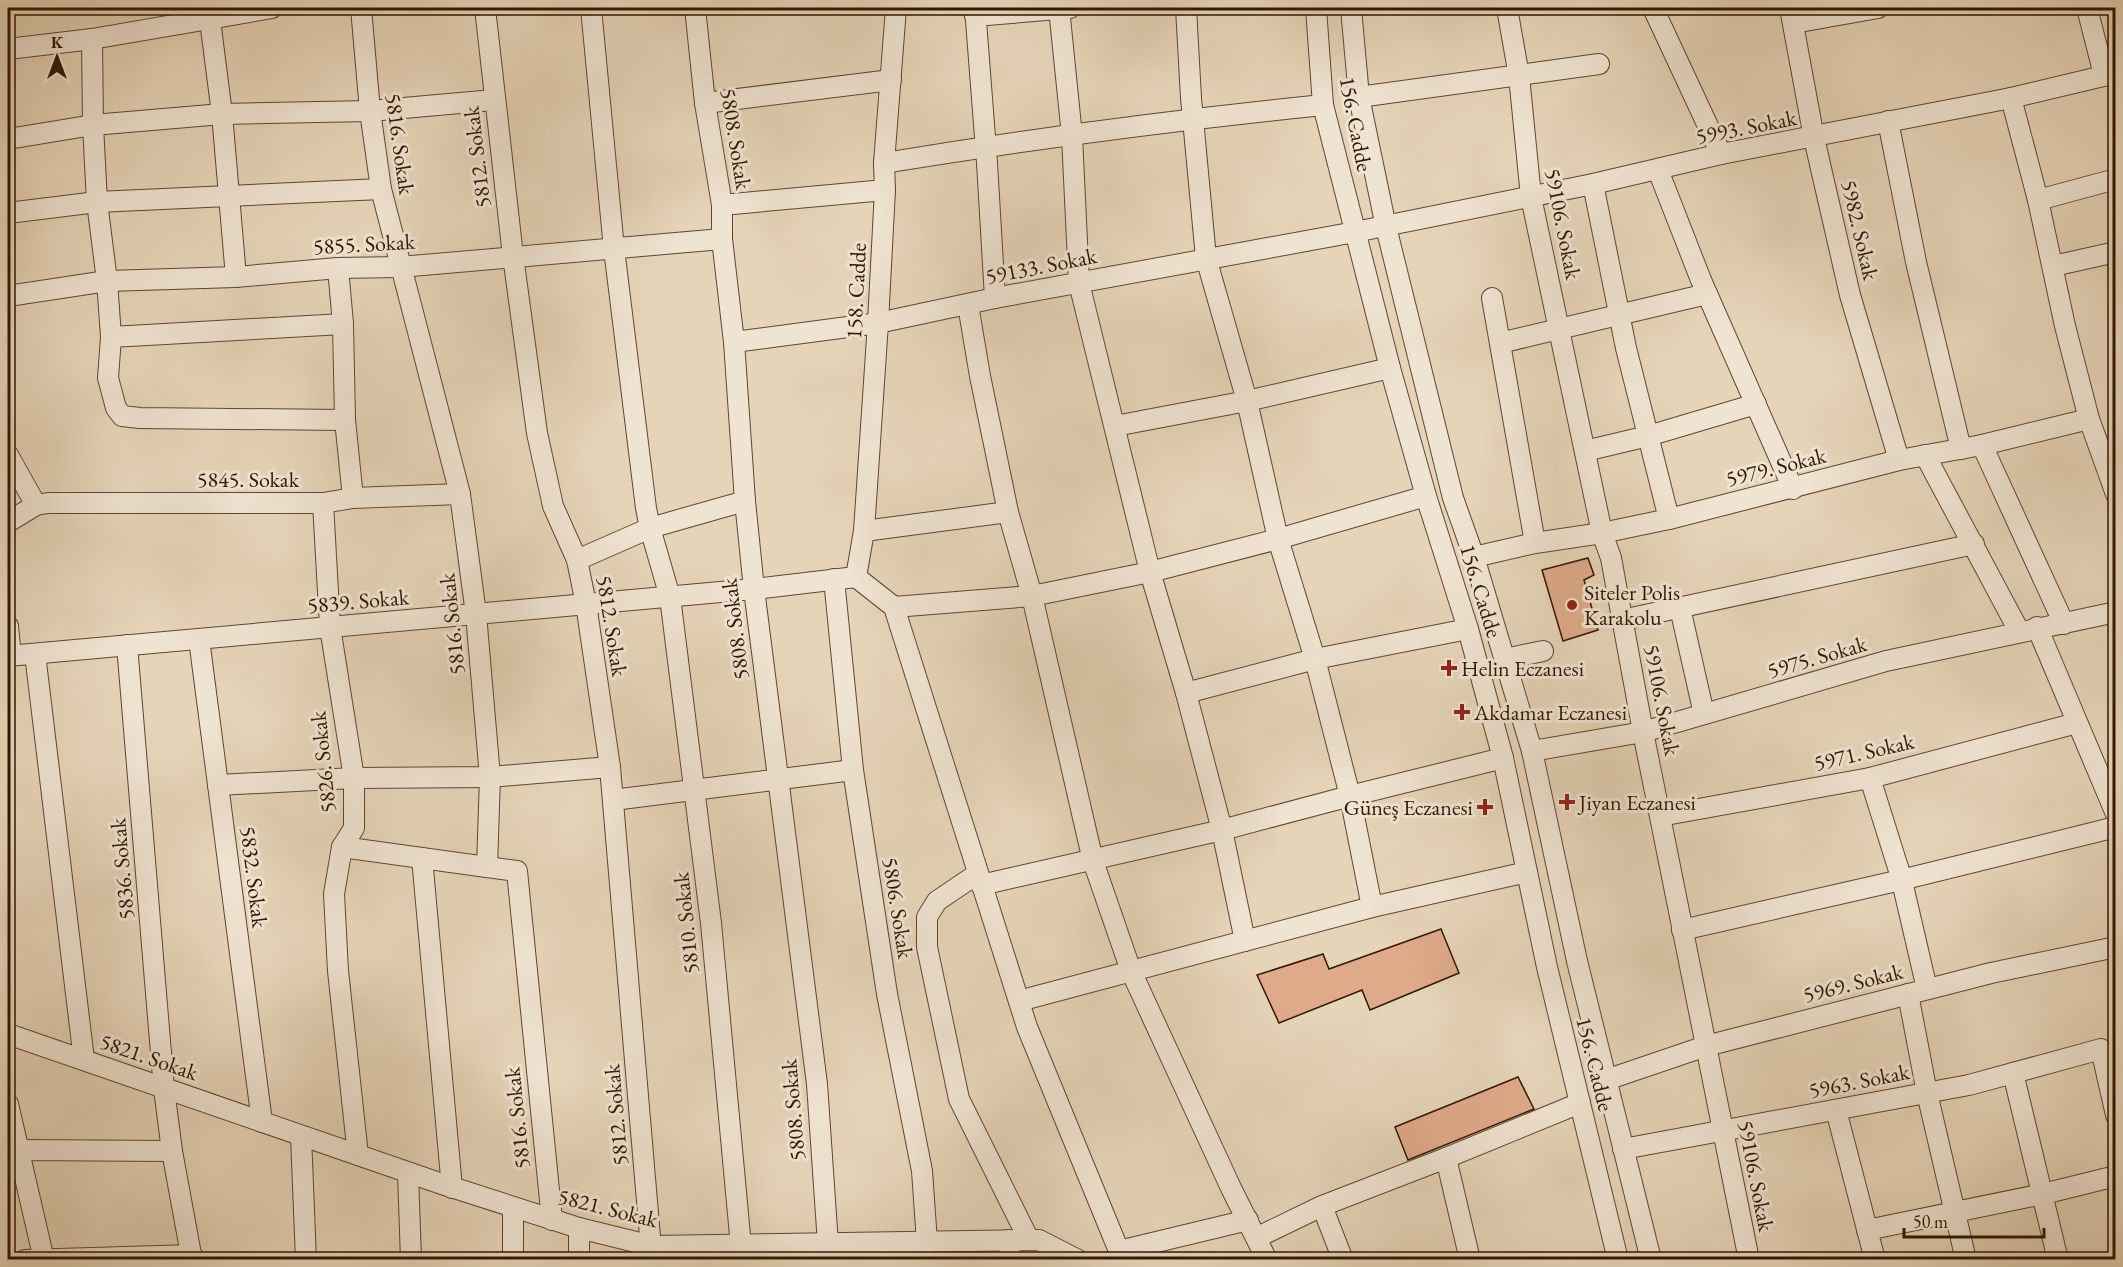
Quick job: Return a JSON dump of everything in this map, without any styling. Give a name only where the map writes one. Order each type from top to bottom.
[{"type":"street","points":[[8,49],[92,39],[272,8]]},
{"type":"street","name":"5816. Sokak","points":[[361,8],[370,111],[381,189],[460,494],[476,614],[490,777],[487,867],[517,871],[552,1220]]},
{"type":"street","name":"5812. Sokak","points":[[485,8],[513,256],[537,433],[553,506],[577,560],[586,604],[610,767],[652,1253]]},
{"type":"street","points":[[591,8],[614,249]]},
{"type":"street","name":"5808. Sokak","points":[[695,8],[705,102],[723,205],[723,239],[734,342],[745,501],[754,589],[817,1084],[828,1244]]},
{"type":"street","name":"158. Cadde","points":[[856,577],[864,531],[878,323],[885,190],[884,163],[896,8]]},
{"type":"street","points":[[995,298],[975,12],[1063,8],[1079,283],[1150,572],[1186,693],[1222,830],[1245,941]]},
{"type":"street","points":[[1186,8],[1191,98],[1206,258],[1247,401],[1278,539],[1315,659],[1350,796],[1372,907]]},
{"type":"street","name":"156. Cadde","points":[[1316,8],[1323,105],[1390,368],[1426,496],[1468,629],[1503,758],[1547,968],[1618,1260]]},
{"type":"street","name":"156. Cadde","points":[[1350,8],[1359,97],[1386,226],[1453,498],[1474,557],[1532,751],[1576,961],[1651,1260]]},
{"type":"street","name":"59106. Sokak","points":[[1507,8],[1519,76],[1531,197],[1602,532],[1611,558],[1642,732],[1749,1260]]},
{"type":"street","points":[[1653,8],[1720,154]]},
{"type":"street","points":[[1792,15],[1878,8]]},
{"type":"street","points":[[2087,8],[2110,74]]},
{"type":"street","name":"5982. Sokak","points":[[1792,15],[1815,138],[1850,295],[1899,460]]},
{"type":"street","points":[[210,20],[222,114],[236,277]]},
{"type":"street","points":[[92,39],[97,202],[111,337],[108,378],[116,408],[122,416],[345,420]]},
{"type":"street","points":[[1359,97],[1599,64]]},
{"type":"street","name":"5993. Sokak","points":[[1355,232],[1593,184],[1720,154],[1815,138],[2011,98],[2110,74]]},
{"type":"street","points":[[705,102],[891,80]]},
{"type":"street","points":[[2011,98],[2038,200],[2054,266],[2065,326],[2089,419],[2115,494]]},
{"type":"street","points":[[8,139],[93,125],[222,114],[370,111],[494,100]]},
{"type":"street","points":[[884,163],[986,146],[1194,118],[1323,105]]},
{"type":"street","points":[[1888,122],[1916,262],[1961,448]]},
{"type":"street","points":[[1658,170],[1707,294],[1793,489]]},
{"type":"street","points":[[2038,200],[2115,179]]},
{"type":"street","points":[[1593,184],[1618,315],[1669,519]]},
{"type":"street","points":[[8,213],[97,202],[381,189]]},
{"type":"street","points":[[723,205],[885,190]]},
{"type":"street","name":"59133. Sokak","points":[[734,342],[878,323],[995,298],[1355,232]]},
{"type":"street","name":"5855. Sokak","points":[[8,296],[107,281],[236,277],[338,268],[400,267],[723,239]]},
{"type":"street","name":"5810. Sokak","points":[[614,249],[650,528],[670,597],[711,923],[732,1250]]},
{"type":"street","points":[[2054,266],[2115,252]]},
{"type":"street","points":[[338,268],[343,324],[345,420],[353,498]]},
{"type":"street","points":[[1500,343],[1707,294]]},
{"type":"street","points":[[1492,298],[1535,543]]},
{"type":"street","points":[[968,305],[1008,512],[1032,596],[1093,861],[1131,971],[1231,1188],[1258,1237],[1267,1260]]},
{"type":"street","points":[[111,337],[343,324]]},
{"type":"street","points":[[1115,426],[1247,401],[1390,368]]},
{"type":"street","points":[[1585,451],[1756,404]]},
{"type":"street","name":"5979. Sokak","points":[[1474,557],[1535,543],[1669,519],[1899,460],[1982,445],[2089,419]]},
{"type":"street","points":[[1982,445],[2064,624]]},
{"type":"street","points":[[8,455],[36,506],[8,522]]},
{"type":"street","points":[[1925,455],[1974,544],[2028,629],[2077,723],[2115,814]]},
{"type":"street","name":"5845. Sokak","points":[[36,506],[75,502],[323,503],[353,498],[460,494]]},
{"type":"street","points":[[894,608],[1032,596],[1150,572],[1278,539],[1426,496]]},
{"type":"street","points":[[577,560],[650,528],[745,501]]},
{"type":"street","name":"5826. Sokak","points":[[323,503],[330,627],[354,778],[354,828],[342,847],[334,894],[337,960],[358,1155]]},
{"type":"street","points":[[864,531],[1008,512]]},
{"type":"street","points":[[1622,620],[1974,544]]},
{"type":"street","points":[[856,577],[894,608],[1027,1027],[1119,1255],[1248,1220]]},
{"type":"street","name":"5839. Sokak","points":[[9,656],[670,597],[856,577]]},
{"type":"street","name":"5806. Sokak","points":[[834,579],[853,770],[887,994],[922,1171],[927,1242]]},
{"type":"street","points":[[1680,608],[1704,714]]},
{"type":"street","name":"5975. Sokak","points":[[1532,751],[1642,732],[1887,661],[2115,612]]},
{"type":"street","points":[[8,626],[9,656]]},
{"type":"street","points":[[1186,693],[1315,659],[1468,629]]},
{"type":"street","name":"5832. Sokak","points":[[199,639],[262,1122]]},
{"type":"street","name":"5836. Sokak","points":[[127,645],[164,1089],[172,1151],[192,1257]]},
{"type":"street","points":[[1504,659],[1543,651]]},
{"type":"street","points":[[35,654],[84,1060]]},
{"type":"street","name":"5971. Sokak","points":[[1660,816],[1870,778],[2077,723]]},
{"type":"street","points":[[1016,1247],[959,1099],[927,947],[927,917],[937,901],[979,879],[1093,861],[1503,758]]},
{"type":"street","points":[[218,785],[354,778],[490,777],[610,767]]},
{"type":"street","points":[[613,800],[853,770]]},
{"type":"street","points":[[1870,778],[1902,880],[1917,992],[1927,1093],[1966,1260]]},
{"type":"street","points":[[1682,930],[1902,880],[2115,827]]},
{"type":"street","points":[[342,847],[487,867]]},
{"type":"street","points":[[422,858],[452,1188]]},
{"type":"street","points":[[1019,1001],[1372,907],[1527,872]]},
{"type":"street","name":"5969. Sokak","points":[[1606,1080],[1706,1046],[1991,973],[2115,947]]},
{"type":"street","name":"5821. Sokak","points":[[8,1034],[452,1188],[652,1253],[732,1250],[807,1252],[828,1244],[902,1251],[927,1242],[1016,1247],[1039,1240],[1078,1260]]},
{"type":"street","name":"5963. Sokak","points":[[1623,1149],[1969,1085],[2101,1049],[2115,1115]]},
{"type":"street","points":[[2013,1072],[2058,1260]]},
{"type":"street","points":[[1258,1237],[1322,1206],[1580,1103]]},
{"type":"street","points":[[8,1104],[13,1151],[37,1259],[192,1257]]},
{"type":"street","points":[[1836,1110],[1875,1260]]},
{"type":"street","points":[[301,1136],[306,1260]]},
{"type":"street","points":[[13,1151],[172,1151]]},
{"type":"street","points":[[1446,1158],[1470,1260]]},
{"type":"street","points":[[408,1173],[411,1260]]},
{"type":"street","points":[[1867,1230],[2043,1194],[2115,1176]]},
{"type":"street","points":[[1322,1206],[1343,1260]]},
{"type":"street","points":[[513,1207],[513,1260]]},
{"type":"street","points":[[579,1228],[579,1260]]},
{"type":"building","name":"Siteler Polis Karakolu","points":[[1588,558],[1594,575],[1584,580],[1598,630],[1563,641],[1542,570]]},
{"type":"building","points":[[1441,929],[1459,973],[1370,1010],[1362,990],[1279,1023],[1257,975],[1323,954],[1329,969]]},
{"type":"building","points":[[1518,1077],[1534,1109],[1408,1160],[1395,1127]]},
{"type":"place","name":"Siteler Polis Karakolu","points":[[1572,605]]},
{"type":"place","name":"Helin Eczanesi","points":[[1449,668]]},
{"type":"place","name":"Akdamar Eczanesi","points":[[1462,712]]},
{"type":"place","name":"Jiyan Eczanesi","points":[[1567,802]]},
{"type":"place","name":"Güneş Eczanesi","points":[[1485,807]]}]
